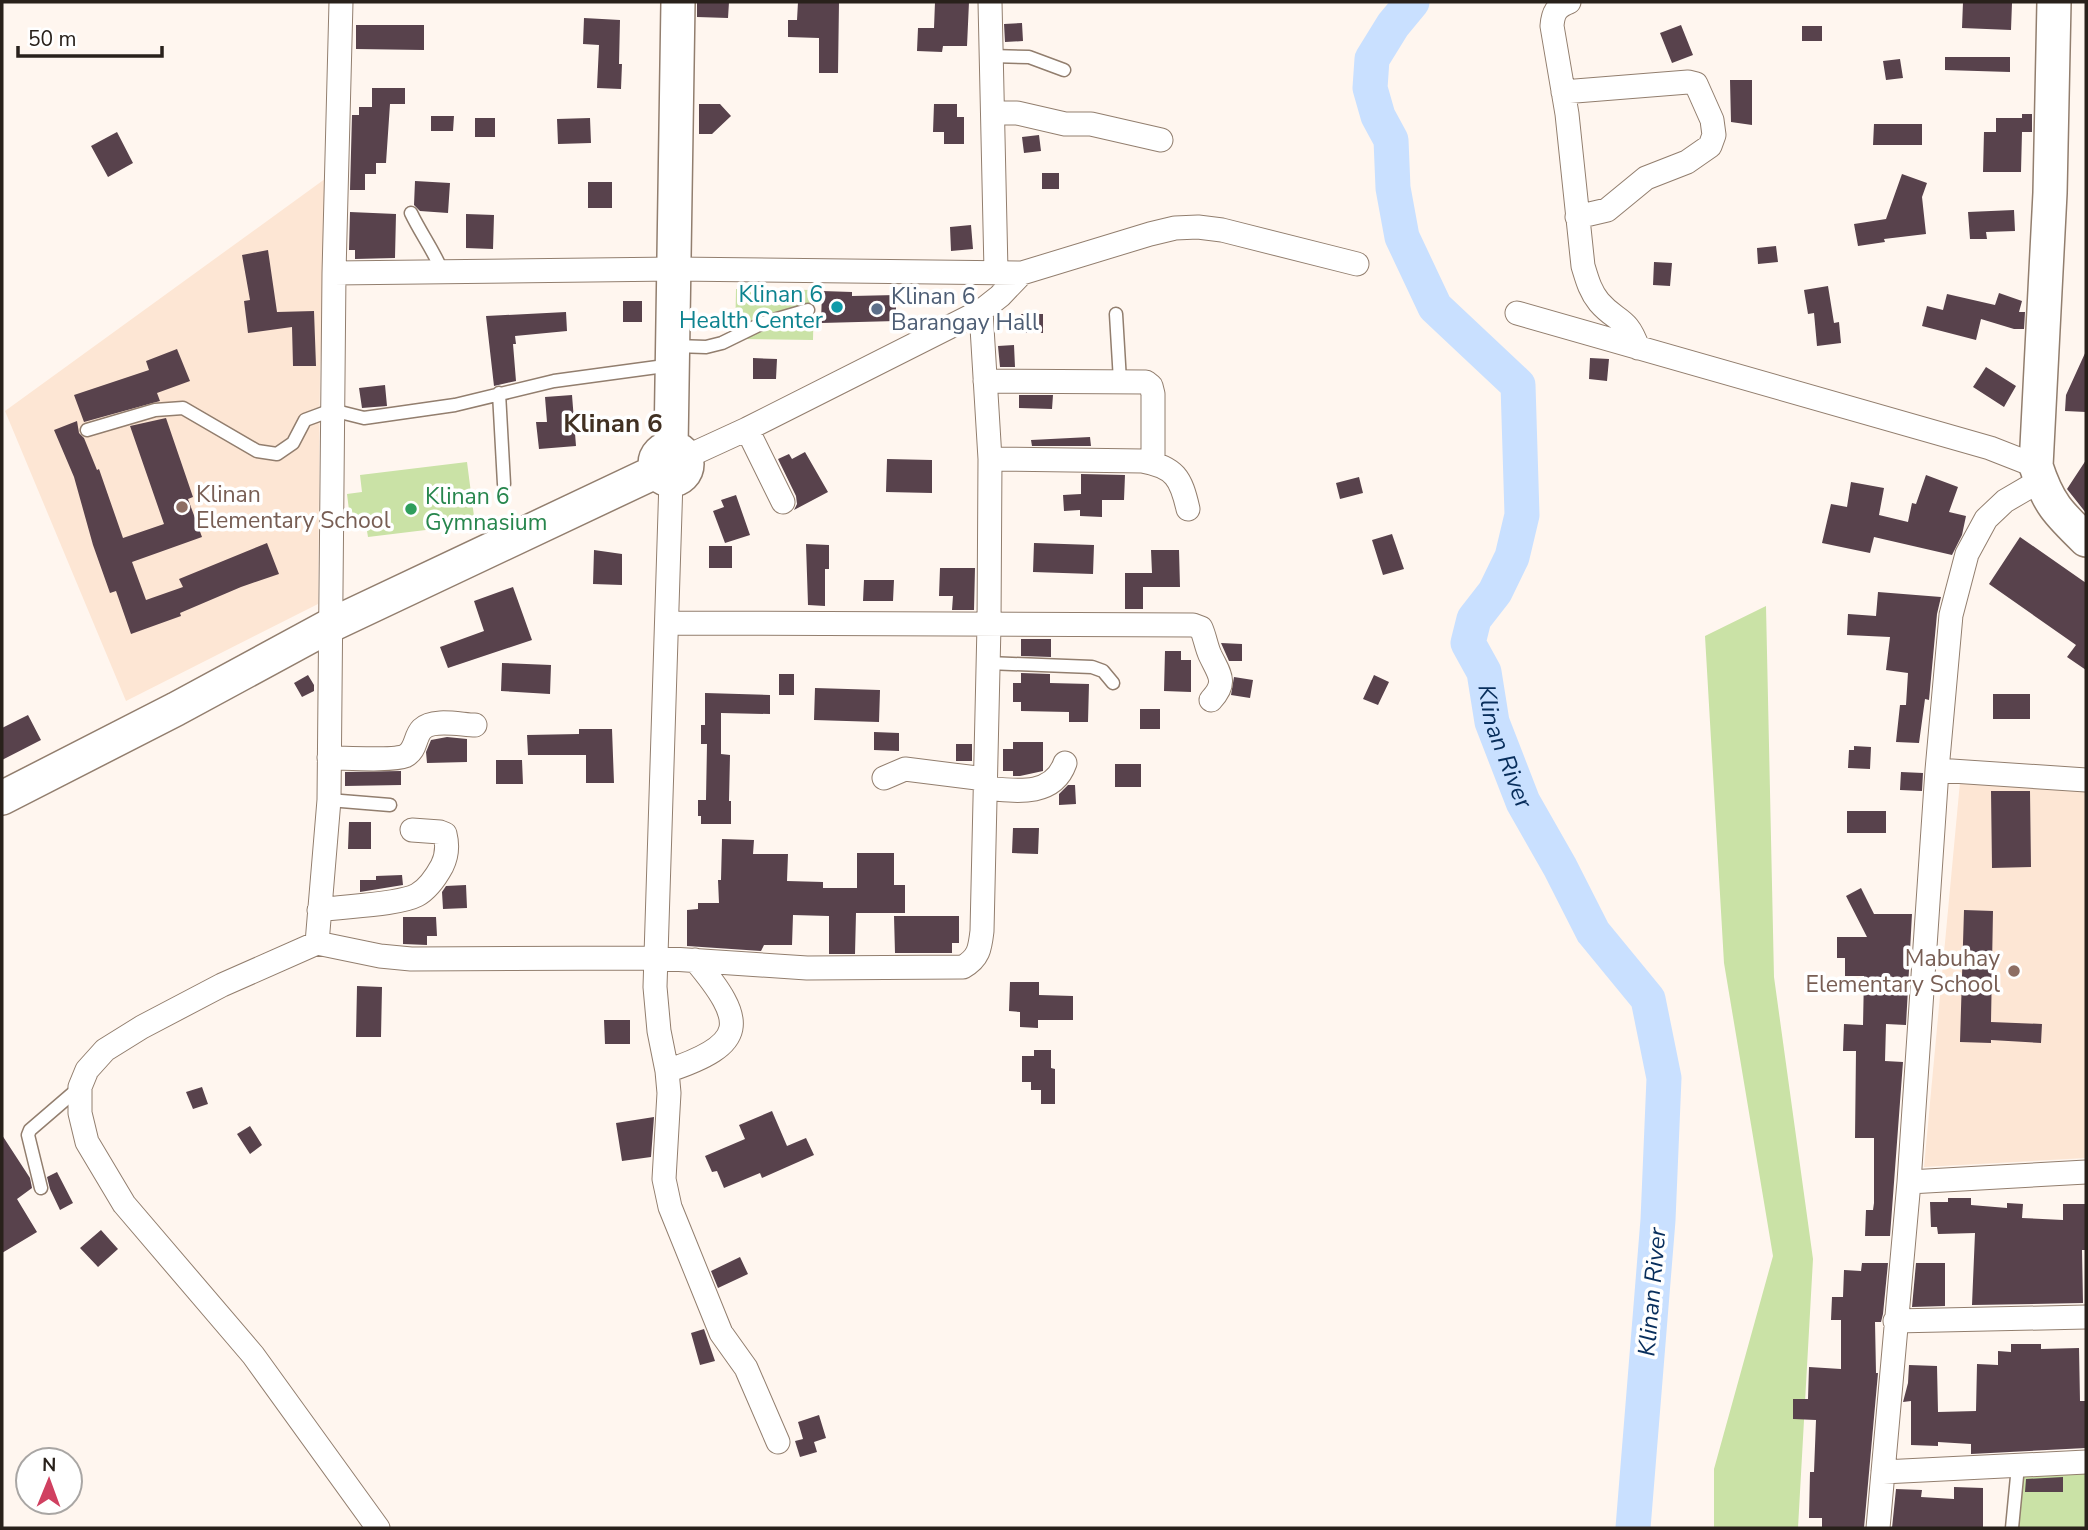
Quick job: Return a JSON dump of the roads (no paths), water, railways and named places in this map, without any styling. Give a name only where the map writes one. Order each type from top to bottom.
[{"type":"street","points":[[317,943],[328,800],[334,273],[341,2]]},
{"type":"street","points":[[678,2],[671,464],[656,1011],[669,1093],[664,1179],[670,1207],[720,1333],[746,1368],[778,1441]]},
{"type":"street","points":[[990,2],[996,271]]},
{"type":"street","points":[[1569,2],[1558,6],[1553,15],[1552,26],[1563,92],[1583,266],[1589,287],[1600,303],[1632,330],[1638,348]]},
{"type":"street","points":[[2054,2],[2050,193],[2038,473],[2049,501],[2058,514],[2086,540]]},
{"type":"street","points":[[1563,92],[1688,82],[1696,84],[1706,102],[1714,135],[1710,146],[1687,162],[1646,178],[1607,210],[1577,218]]},
{"type":"street","points":[[993,113],[1017,113],[1065,124],[1091,124],[1161,140]]},
{"type":"street","points":[[334,273],[674,270],[1022,273],[1150,234],[1175,228],[1198,227],[1222,230],[1357,264]]},
{"type":"street","points":[[2,798],[176,709],[331,625],[747,429],[981,310],[1000,296],[1022,273]]},
{"type":"street","points":[[378,1528],[253,1354],[124,1203],[87,1142],[79,1113],[80,1087],[87,1070],[105,1050],[142,1027],[222,985],[317,943],[380,956],[411,959],[657,958],[807,968],[877,969],[962,967],[970,963],[979,951],[982,930],[989,625],[990,459],[981,310]]},
{"type":"street","points":[[1517,313],[1990,448],[2038,473]]},
{"type":"street","points":[[985,381],[1146,382],[1151,386],[1153,394],[1153,463]]},
{"type":"street","points":[[747,429],[783,502]]},
{"type":"street","points":[[990,459],[1142,460],[1161,464],[1183,485],[1188,509]]},
{"type":"street","points":[[1878,1528],[1909,1182],[1937,770],[1951,614],[1967,554],[1986,519],[2038,473]]},
{"type":"street","points":[[667,623],[1193,625],[1201,628],[1210,655],[1221,673],[1221,684],[1211,700]]},
{"type":"street","points":[[329,758],[400,757],[412,752],[422,730],[428,726],[475,725]]},
{"type":"street","points":[[884,778],[905,769],[985,783],[1005,790],[1042,789],[1055,781],[1065,763]]},
{"type":"street","points":[[1937,770],[2086,780]]},
{"type":"street","points":[[319,910],[399,900],[417,895],[429,886],[446,857],[445,834],[412,830]]},
{"type":"street","points":[[667,1071],[692,1063],[719,1049],[730,1033],[731,1024],[724,998],[695,960]]},
{"type":"street","points":[[1909,1182],[2086,1172]]},
{"type":"street","points":[[1895,1321],[2086,1317]]},
{"type":"street","points":[[1883,1472],[2086,1462]]},
{"type":"lane","points":[[991,56],[1029,57],[1064,70]]},
{"type":"lane","points":[[411,213],[434,250],[442,271]]},
{"type":"lane","points":[[87,430],[155,410],[183,408],[257,451],[277,454],[293,443],[305,420],[332,410],[364,418],[455,405],[722,343],[762,323],[808,310]]},
{"type":"lane","points":[[1115,314],[1120,381]]},
{"type":"lane","points":[[499,393],[504,485]]},
{"type":"lane","points":[[988,663],[1092,667],[1103,671],[1113,683]]},
{"type":"lane","points":[[328,800],[390,805]]},
{"type":"lane","points":[[41,1188],[27,1135],[80,1087]]},
{"type":"lane","points":[[2012,1528],[2018,1466]]},
{"type":"waterway","name":"Klinan River","points":[[1412,2],[1393,25],[1372,59],[1370,88],[1378,116],[1391,140],[1393,188],[1402,237],[1435,307],[1518,385],[1522,515],[1512,557],[1495,592],[1474,619],[1468,643],[1484,672],[1492,722],[1523,802],[1593,932],[1648,999],[1664,1078],[1658,1220],[1633,1528]]},
{"type":"place","name":"Klinan 6 Health Center","points":[[837,307]]},
{"type":"place","name":"Klinan 6 Barangay Hall","points":[[877,309]]},
{"type":"place","name":"Klinan Elementary School","points":[[182,507]]},
{"type":"place","name":"Klinan 6 Gymnasium","points":[[411,509]]},
{"type":"place","name":"Mabuhay Elementary School","points":[[2014,971]]},
{"type":"district","name":"Klinan 6","points":[[613,423]]}]
